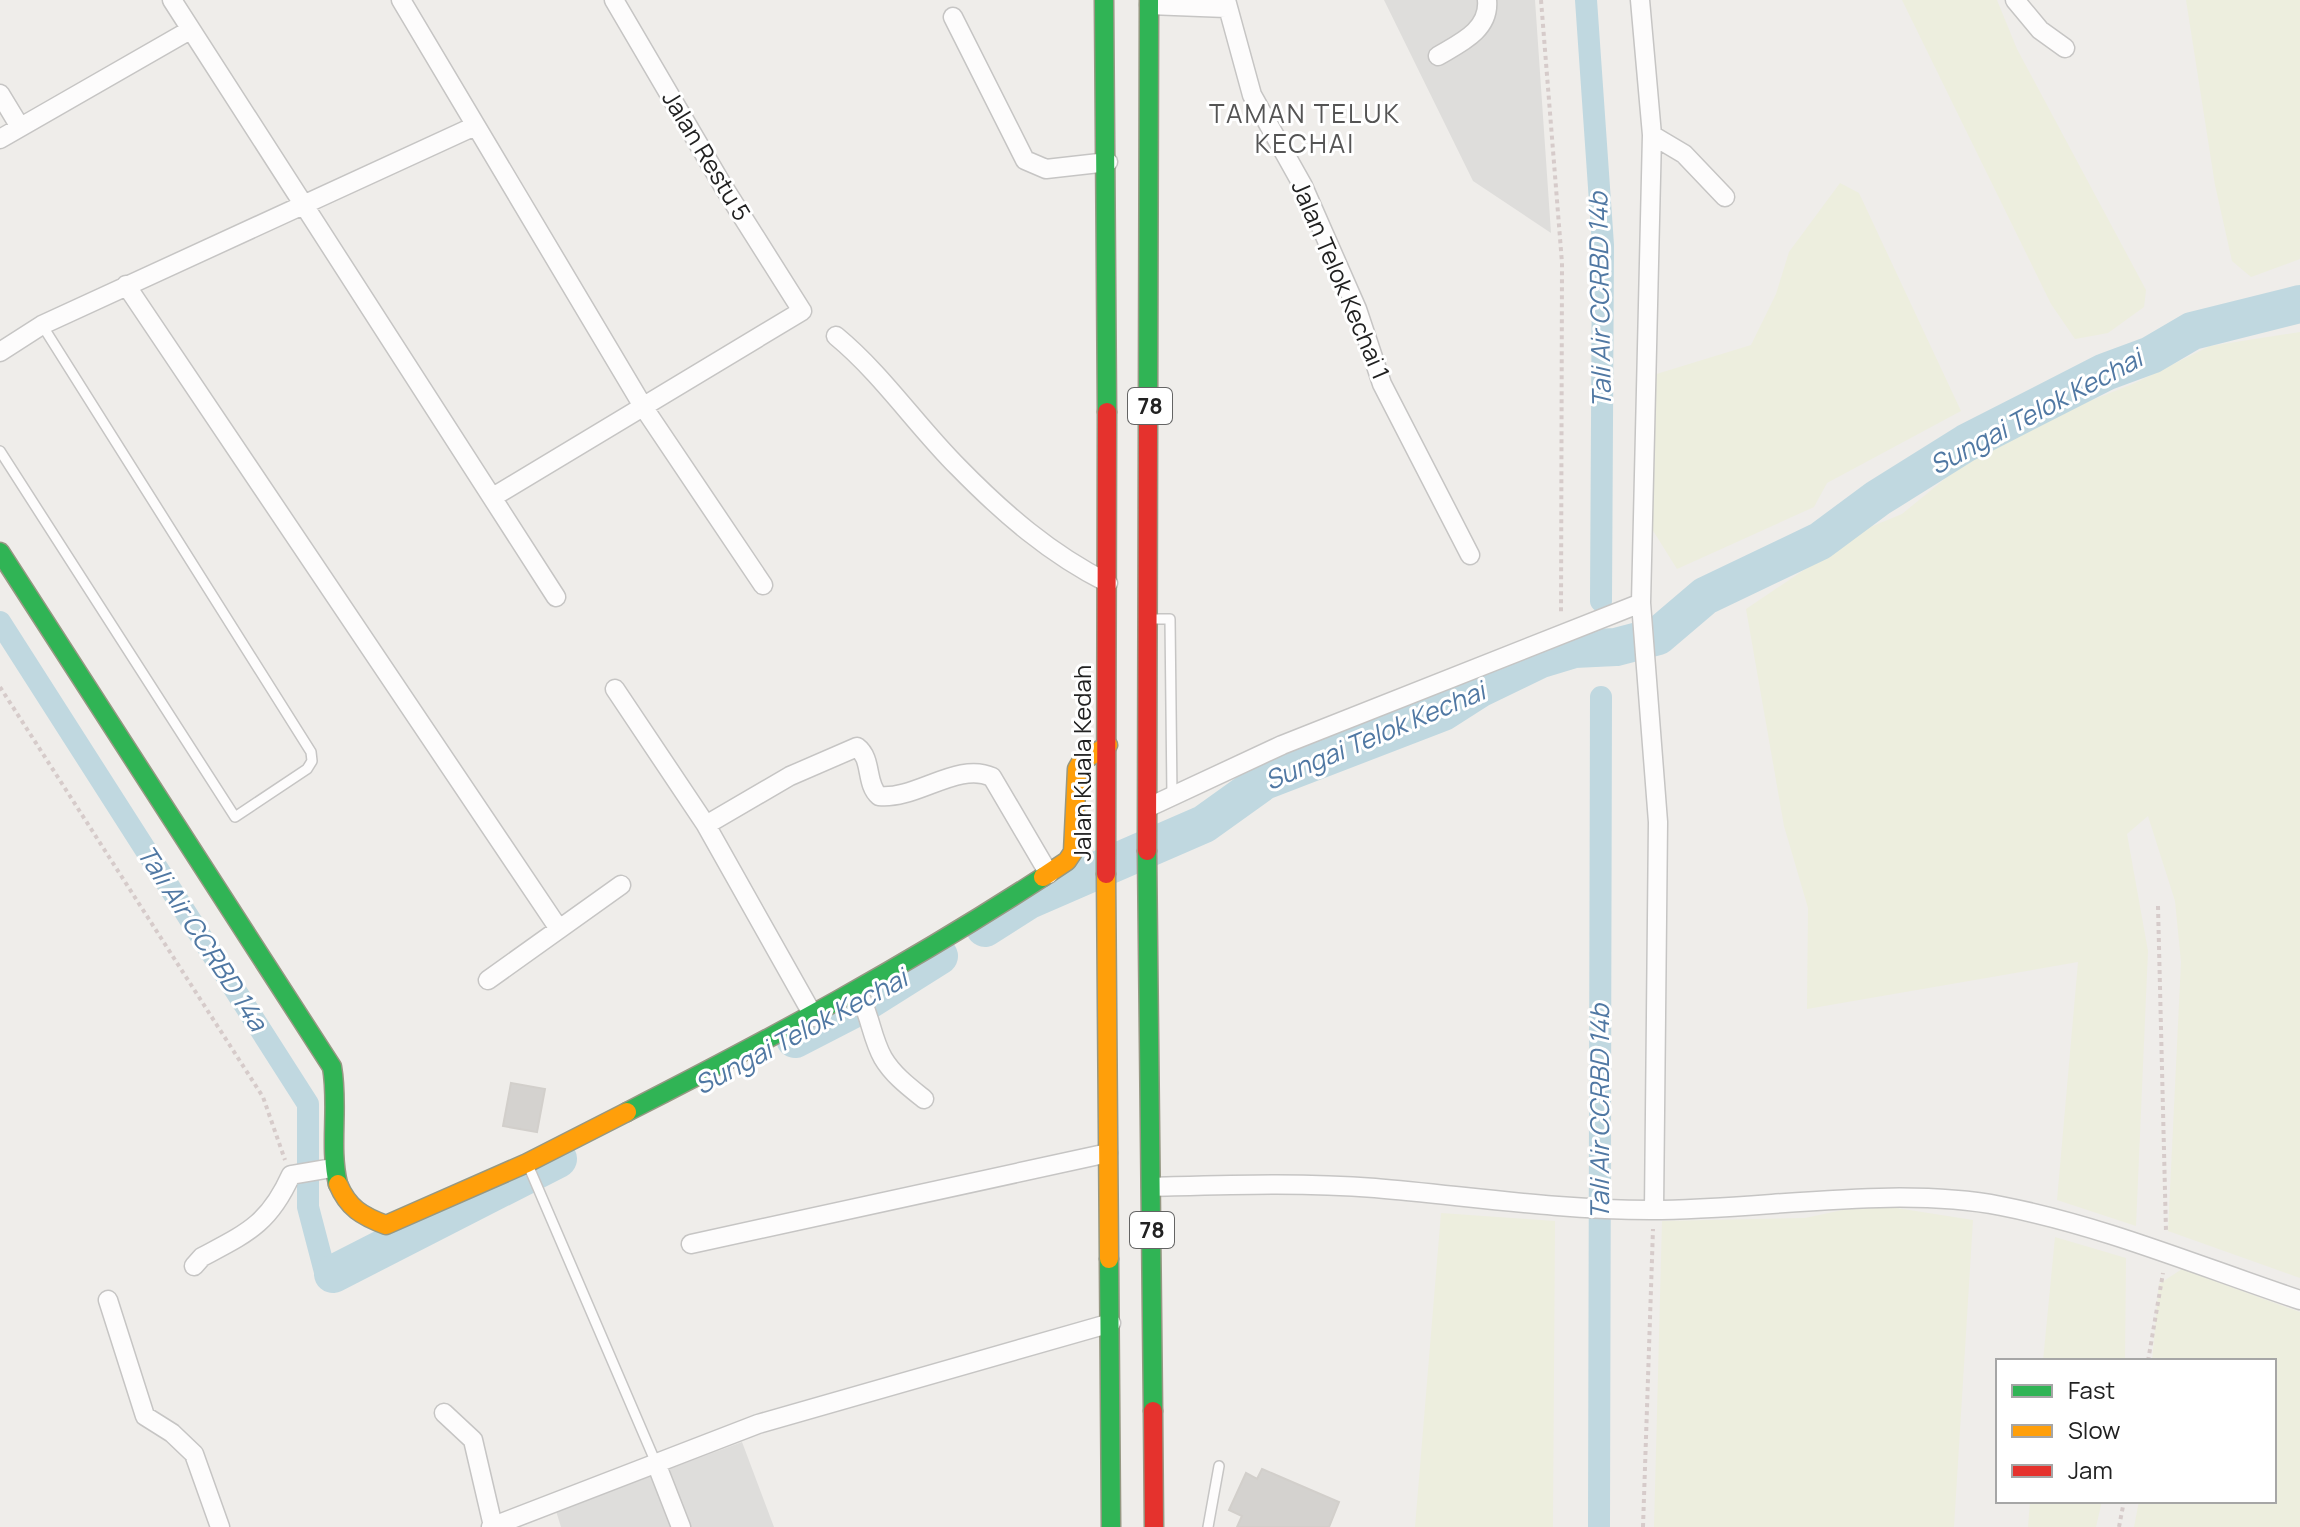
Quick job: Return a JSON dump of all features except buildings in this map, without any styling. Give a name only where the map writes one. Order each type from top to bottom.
[{"type":"main road","name":"Jalan Kuala Kedah","points":[[1104,0],[1108,162],[1106,934],[1111,1527]]},
{"type":"main road","name":"78","points":[[1149,2],[1147,934],[1154,1527]]},
{"type":"main road","points":[[0,552],[332,1067],[340,1100],[330,1169],[348,1205],[371,1221],[386,1225],[528,1164],[814,1017],[863,1001],[918,958],[1049,874],[1073,852],[1078,766],[1108,745]]},
{"type":"street","points":[[172,0],[307,205],[556,597]]},
{"type":"street","points":[[401,0],[644,408],[763,585]]},
{"type":"street","name":"Jalan Restu 5","points":[[614,0],[723,186],[802,311],[644,408]]},
{"type":"street","points":[[1438,56],[1479,29],[1486,18],[1487,0]]},
{"type":"street","points":[[1640,0],[1652,135],[1641,603],[1658,822],[1646,1210]]},
{"type":"street","points":[[2015,0],[2040,30],[2065,48]]},
{"type":"street","points":[[1149,2],[1226,4]]},
{"type":"street","name":"Jalan Telok Kechai 1","points":[[1226,4],[1252,95],[1303,186],[1357,309],[1382,384],[1470,555]]},
{"type":"street","points":[[953,17],[1025,160],[1046,169],[1108,162]]},
{"type":"street","points":[[0,139],[190,30]]},
{"type":"street","points":[[0,94],[20,127]]},
{"type":"street","points":[[0,352],[42,325],[126,285],[475,126]]},
{"type":"street","points":[[1652,135],[1684,154],[1725,197]]},
{"type":"street","points":[[126,285],[559,929]]},
{"type":"street","points":[[836,336],[957,467],[1030,535],[1075,567],[1108,583]]},
{"type":"street","points":[[493,497],[644,408]]},
{"type":"street","points":[[1149,810],[1172,796],[1282,745],[1561,632],[1641,603]]},
{"type":"street","points":[[615,689],[706,825],[814,1017]]},
{"type":"street","points":[[706,825],[790,776],[857,747],[865,755],[872,787],[879,796],[904,793],[977,771],[992,777],[1049,874]]},
{"type":"street","points":[[488,980],[621,885]]},
{"type":"street","points":[[863,1001],[884,1060],[924,1099]]},
{"type":"street","points":[[691,1244],[1108,1153]]},
{"type":"street","points":[[194,1266],[202,1257],[265,1219],[293,1174],[330,1169]]},
{"type":"street","points":[[1151,1187],[1280,1184],[1358,1187],[1571,1207],[1646,1210],[1888,1199],[1958,1200],[2001,1206],[2166,1252],[2300,1300]]},
{"type":"street","points":[[108,1300],[136,1392],[151,1422],[172,1433],[194,1454],[220,1527]]},
{"type":"street","points":[[444,1413],[473,1440],[492,1527],[793,1413],[1111,1323]]},
{"type":"street","points":[[656,1463],[681,1527]]},
{"type":"lane","points":[[0,451],[235,817],[307,769],[312,761],[311,752],[42,325]]},
{"type":"lane","points":[[1148,619],[1170,619],[1172,796]]},
{"type":"lane","points":[[528,1164],[656,1463]]},
{"type":"lane","points":[[1208,1527],[1219,1466]]},
{"type":"path","points":[[1541,0],[1562,263],[1561,632]]},
{"type":"path","points":[[0,687],[263,1097],[293,1174]]},
{"type":"path","points":[[2148,1359],[2166,1252],[2158,906]]},
{"type":"path","points":[[1643,1527],[1646,1210]]},
{"type":"path","points":[[2119,1527],[2124,1503]]},
{"type":"shaded area","points":[[1384,0],[1535,0],[1551,233],[1473,181]]},
{"type":"shaded area","points":[[742,1442],[774,1527],[561,1527],[556,1511]]},
{"type":"green space","points":[[1902,0],[1997,0],[2017,49],[2146,290],[2144,307],[2108,333],[2075,339],[2051,304]]},
{"type":"green space","points":[[2186,0],[2300,0],[2300,259],[2251,277],[2232,261],[2215,185]]},
{"type":"green space","points":[[1840,183],[1859,193],[1961,411],[1827,483],[1814,507],[1677,569],[1647,521],[1650,376],[1751,345],[1776,294],[1789,252]]},
{"type":"green space","points":[[2300,332],[2300,1278],[2168,1231],[2181,962],[2175,901],[2148,816],[2127,834],[2148,951],[2136,1226],[2057,1200],[2078,962],[1807,1009],[1808,908],[1784,826],[1746,609],[1863,530],[1902,514],[1958,468],[2037,422],[2135,383],[2210,346]]},
{"type":"green space","points":[[1871,1204],[1973,1220],[1954,1527],[1654,1527],[1662,1221],[1805,1218]]},
{"type":"green space","points":[[1441,1213],[1555,1221],[1553,1527],[1415,1527]]},
{"type":"green space","points":[[2055,1237],[2126,1258],[2125,1359],[2043,1359]]},
{"type":"green space","points":[[2182,1269],[2300,1312],[2300,1527],[2134,1527],[2139,1503],[2276,1503],[2276,1359],[2152,1359],[2159,1284]]},
{"type":"green space","points":[[2030,1503],[2102,1503],[2096,1527],[2028,1527]]},
{"type":"waterway","name":"Tali Air CCRBD 14b","points":[[1586,0],[1603,245],[1601,601]]},
{"type":"waterway","name":"Sungai Telok Kechai","points":[[985,928],[1029,900],[1204,824],[1264,781],[1443,712],[1479,689],[1541,659],[1574,649],[1616,647],[1658,636],[1705,596],[1820,541],[1878,498],[1966,443],[2105,372],[2151,355],[2192,331],[2300,304]]},
{"type":"waterway","name":"Tali Air CCRBD 14a","points":[[0,622],[308,1104],[308,1207],[325,1272],[333,1274]]},
{"type":"waterway","name":"Tali Air CCRBD 14b","points":[[1599,1527],[1601,697]]},
{"type":"waterway","name":"Sungai Telok Kechai","points":[[795,1039],[861,1005],[939,956]]},
{"type":"waterway","name":"Sungai Telok Kechai","points":[[333,1274],[558,1159]]},
{"type":"traffic: fast","points":[[1104,0],[1107,412]]},
{"type":"traffic: fast","points":[[1148,423],[1149,0]]},
{"type":"traffic: fast","points":[[0,552],[332,1067],[334,1155],[338,1184]]},
{"type":"traffic: fast","points":[[1147,851],[1153,1411]]},
{"type":"traffic: fast","points":[[627,1112],[838,1000],[941,941],[1043,877]]},
{"type":"traffic: fast","points":[[1109,1259],[1111,1527]]},
{"type":"traffic: slow","points":[[1043,877],[1067,861],[1073,852],[1077,769],[1081,762],[1108,745]]},
{"type":"traffic: slow","points":[[1106,874],[1109,1259]]},
{"type":"traffic: slow","points":[[338,1184],[357,1210],[386,1225],[527,1163],[627,1112]]},
{"type":"traffic: jam","points":[[1106,874],[1107,412]]},
{"type":"traffic: jam","points":[[1147,851],[1148,423]]},
{"type":"traffic: jam","points":[[1153,1411],[1154,1527]]},
{"type":"district","name":"TAMAN TELUK KECHAI","points":[[1305,129]]}]
